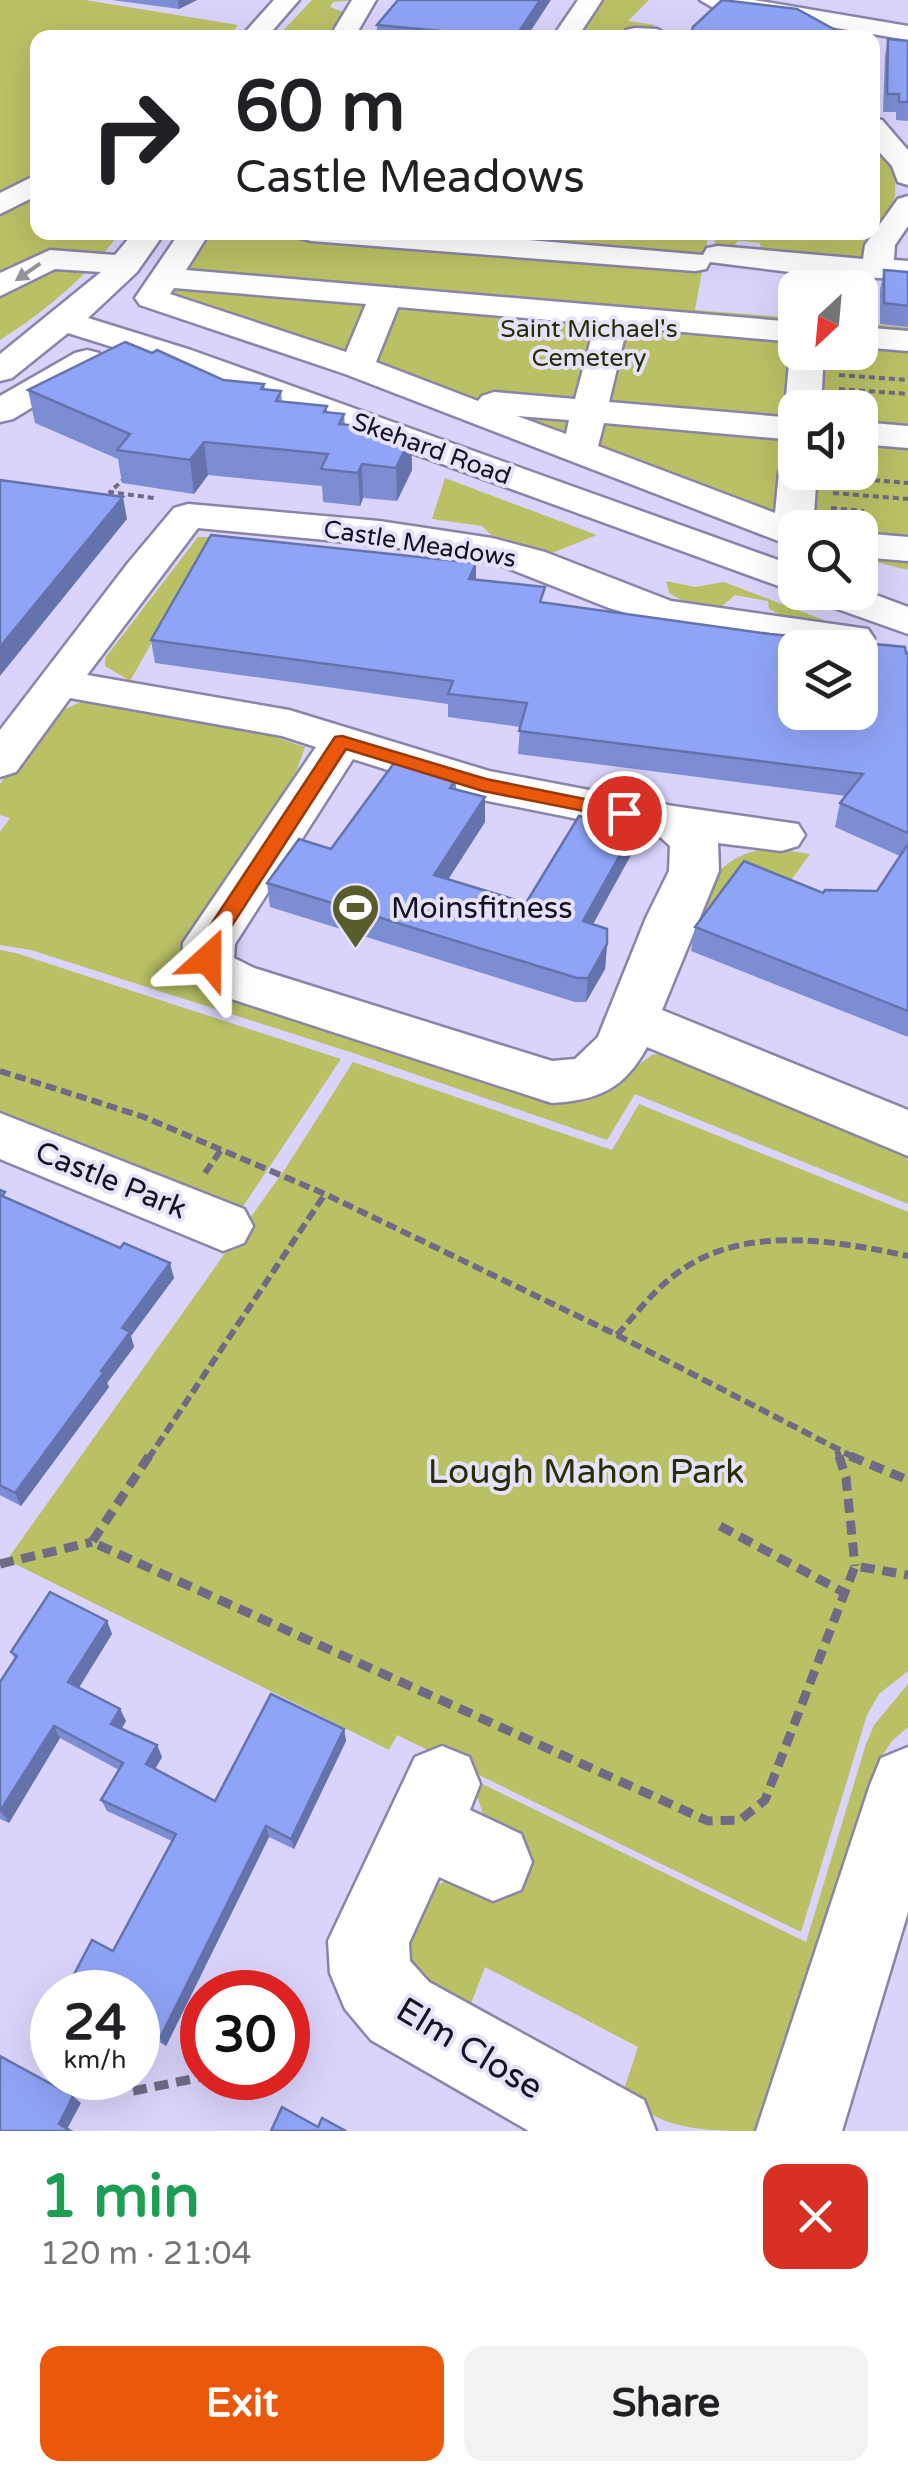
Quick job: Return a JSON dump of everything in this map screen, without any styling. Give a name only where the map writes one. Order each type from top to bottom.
[{"type":"street","points":[[259,30],[287,0]]},
{"type":"street","points":[[569,30],[590,0]]},
{"type":"street","points":[[712,0],[882,17]]},
{"type":"street","points":[[799,0],[882,17],[908,34]]},
{"type":"street","points":[[799,0],[832,0]]},
{"type":"street","points":[[343,30],[353,4]]},
{"type":"street","points":[[880,136],[907,169]]},
{"type":"street","points":[[0,205],[30,187]]},
{"type":"street","points":[[490,240],[721,250],[812,267],[893,270],[880,245],[908,204]]},
{"type":"street","points":[[67,240],[62,247],[70,254],[128,262]]},
{"type":"street","points":[[0,370],[66,322],[128,262],[144,240]]},
{"type":"street","points":[[189,240],[150,294],[158,302],[356,367],[578,454],[796,502]]},
{"type":"street","points":[[356,367],[374,292],[395,240]]},
{"type":"street","points":[[162,278],[676,305],[685,302],[721,250]]},
{"type":"street","points":[[0,286],[12,283],[50,259],[128,262]]},
{"type":"street","points":[[374,292],[778,331]]},
{"type":"street","points":[[578,454],[612,317]]},
{"type":"street","name":"Skehard Road","points":[[66,322],[196,363],[778,574]]},
{"type":"street","points":[[878,338],[908,341]]},
{"type":"street","points":[[0,411],[87,360]]},
{"type":"street","points":[[434,399],[778,427]]},
{"type":"street","points":[[878,434],[908,437]]},
{"type":"street","name":"Castle Meadows","points":[[0,762],[188,516],[335,528],[492,550],[546,566],[622,600],[668,614],[751,614],[820,630]]},
{"type":"street","points":[[878,534],[908,549]]},
{"type":"street","points":[[622,600],[684,540]]},
{"type":"street","points":[[876,610],[908,622]]},
{"type":"street","points":[[57,683],[289,724],[508,791],[674,822],[781,835]]},
{"type":"street","points":[[342,742],[209,943],[208,959],[216,971],[249,986],[552,1082],[585,1078],[605,1068],[622,1050],[671,918],[694,871],[694,842],[674,822]]},
{"type":"street","points":[[632,1020],[908,1134]]},
{"type":"street","name":"Castle Park","points":[[0,1134],[222,1226]]},
{"type":"street","points":[[799,2131],[908,1785]]},
{"type":"street","name":"Elm Close","points":[[493,1862],[432,1806],[370,1941],[368,1968],[378,1991],[400,2011],[613,2131]]},
{"type":"path","points":[[805,380],[908,380]]},
{"type":"path","points":[[805,380],[908,394]]},
{"type":"path","points":[[796,502],[908,483]]},
{"type":"path","points":[[796,502],[908,498]]},
{"type":"path","points":[[0,1071],[144,1118],[325,1194],[617,1335],[838,1451],[908,1480]]},
{"type":"path","points":[[92,1542],[325,1194]]},
{"type":"path","points":[[617,1335],[681,1270],[732,1247],[792,1239],[846,1243],[908,1256]]},
{"type":"path","points":[[0,1564],[92,1542],[708,1822],[728,1825],[749,1818],[765,1800],[855,1566],[852,1523],[838,1451]]},
{"type":"path","points":[[720,1526],[844,1593]]},
{"type":"path","points":[[855,1566],[890,1575],[908,1574]]},
{"type":"green space","points":[[0,0],[85,0],[238,25],[234,30],[30,30],[30,240],[114,240],[65,292],[0,340]]},
{"type":"green space","points":[[312,0],[357,0],[333,2],[330,7],[346,13],[336,30],[284,30]]},
{"type":"green space","points":[[598,0],[649,0],[628,21],[656,25],[647,30],[577,30]]},
{"type":"green space","points":[[880,156],[887,157],[895,185],[880,233]]},
{"type":"green space","name":"Saint Michael's Cemetery","points":[[181,240],[708,240],[695,310],[778,317],[778,370],[878,370],[878,324],[908,327],[908,570],[878,562],[878,510],[778,510],[778,522],[135,299]]},
{"type":"green space","points":[[715,240],[875,240],[863,260],[762,253],[760,243],[738,241],[730,250],[713,251]]},
{"type":"green space","points":[[445,478],[597,535],[552,553],[491,535],[482,526],[432,519]]},
{"type":"green space","points":[[198,537],[212,537],[130,681],[105,666],[105,658]]},
{"type":"green space","points":[[666,581],[695,587],[724,582],[778,602],[778,610],[798,610],[840,626],[787,618],[769,609],[768,601],[735,595],[718,610],[688,604],[669,593]]},
{"type":"green space","points":[[83,701],[263,733],[305,747],[292,784],[183,949],[185,966],[194,977],[514,1084],[630,1071],[652,1055],[664,1053],[908,1149],[908,1204],[635,1094],[607,1140],[353,1053],[31,950],[0,945],[0,832],[10,818],[0,815],[0,784],[54,714]]},
{"type":"green space","points":[[771,848],[810,854],[779,897],[702,916],[692,912],[722,868],[743,855]]},
{"type":"green space","points":[[0,950],[341,1059],[236,1217],[0,1111]]},
{"type":"green space","name":"Lough Mahon Park","points":[[353,1062],[612,1150],[639,1104],[908,1212],[908,1671],[879,1694],[867,1715],[801,1932],[397,1735],[389,1750],[7,1560],[287,1166]]},
{"type":"green space","points":[[908,1684],[908,1727],[877,1763],[760,2131],[700,2129],[665,2121],[650,2113],[624,2089],[638,2047],[485,1967],[467,2014],[406,1973],[410,1913],[428,1888],[450,1880],[497,1832],[483,1815],[472,1779],[806,1942],[866,1744],[874,1725]]},
{"type":"building","points":[[398,0],[540,0],[520,30],[430,30],[377,25]]},
{"type":"building","points":[[722,0],[797,9],[835,30],[692,30]]},
{"type":"building","points":[[888,39],[908,41],[908,102],[899,102],[899,94],[887,94]]},
{"type":"building","points":[[884,270],[908,272],[908,306],[884,303]]},
{"type":"building","points":[[125,342],[152,353],[157,350],[223,380],[264,384],[261,389],[281,391],[276,401],[327,406],[324,412],[344,414],[339,424],[390,429],[388,435],[411,437],[396,468],[362,464],[358,473],[321,469],[328,454],[204,442],[190,460],[117,450],[130,434],[28,390]]},
{"type":"building","points":[[0,480],[123,497],[0,647]]},
{"type":"building","points":[[211,535],[476,563],[469,579],[545,587],[540,602],[778,635],[778,730],[878,730],[878,644],[905,647],[908,833],[840,803],[863,774],[519,731],[527,703],[448,694],[453,681],[151,640]]},
{"type":"building","points":[[394,763],[456,780],[450,788],[485,797],[434,875],[526,903],[579,816],[635,828],[583,921],[607,929],[607,944],[588,978],[577,978],[267,883],[299,839],[331,849]]},
{"type":"building","points":[[908,844],[908,1011],[695,927],[744,861],[823,893],[877,891]]},
{"type":"building","points":[[0,1190],[5,1192],[2,1196],[120,1248],[124,1243],[170,1263],[122,1328],[130,1332],[101,1371],[104,1372],[15,1493],[0,1485]]},
{"type":"building","points":[[50,1592],[107,1621],[68,1682],[120,1709],[111,1724],[157,1745],[146,1764],[215,1801],[271,1694],[344,1729],[291,1839],[266,1826],[194,1970],[180,1970],[180,1998],[160,2038],[160,1970],[76,1970],[92,1940],[113,1951],[176,1834],[101,1800],[123,1763],[54,1726],[0,1811],[0,1682],[17,1656],[11,1652]]},
{"type":"building","points":[[0,2056],[30,2072],[30,2100],[71,2100],[59,2124],[71,2131],[0,2131]]},
{"type":"building","points":[[282,2107],[318,2127],[322,2118],[346,2131],[271,2131]]},
{"type":"place","name":"Moinsfitness","points":[[356,950]]},
{"type":"route","points":[[208,959],[209,943],[342,742],[483,785],[624,813]]}]
